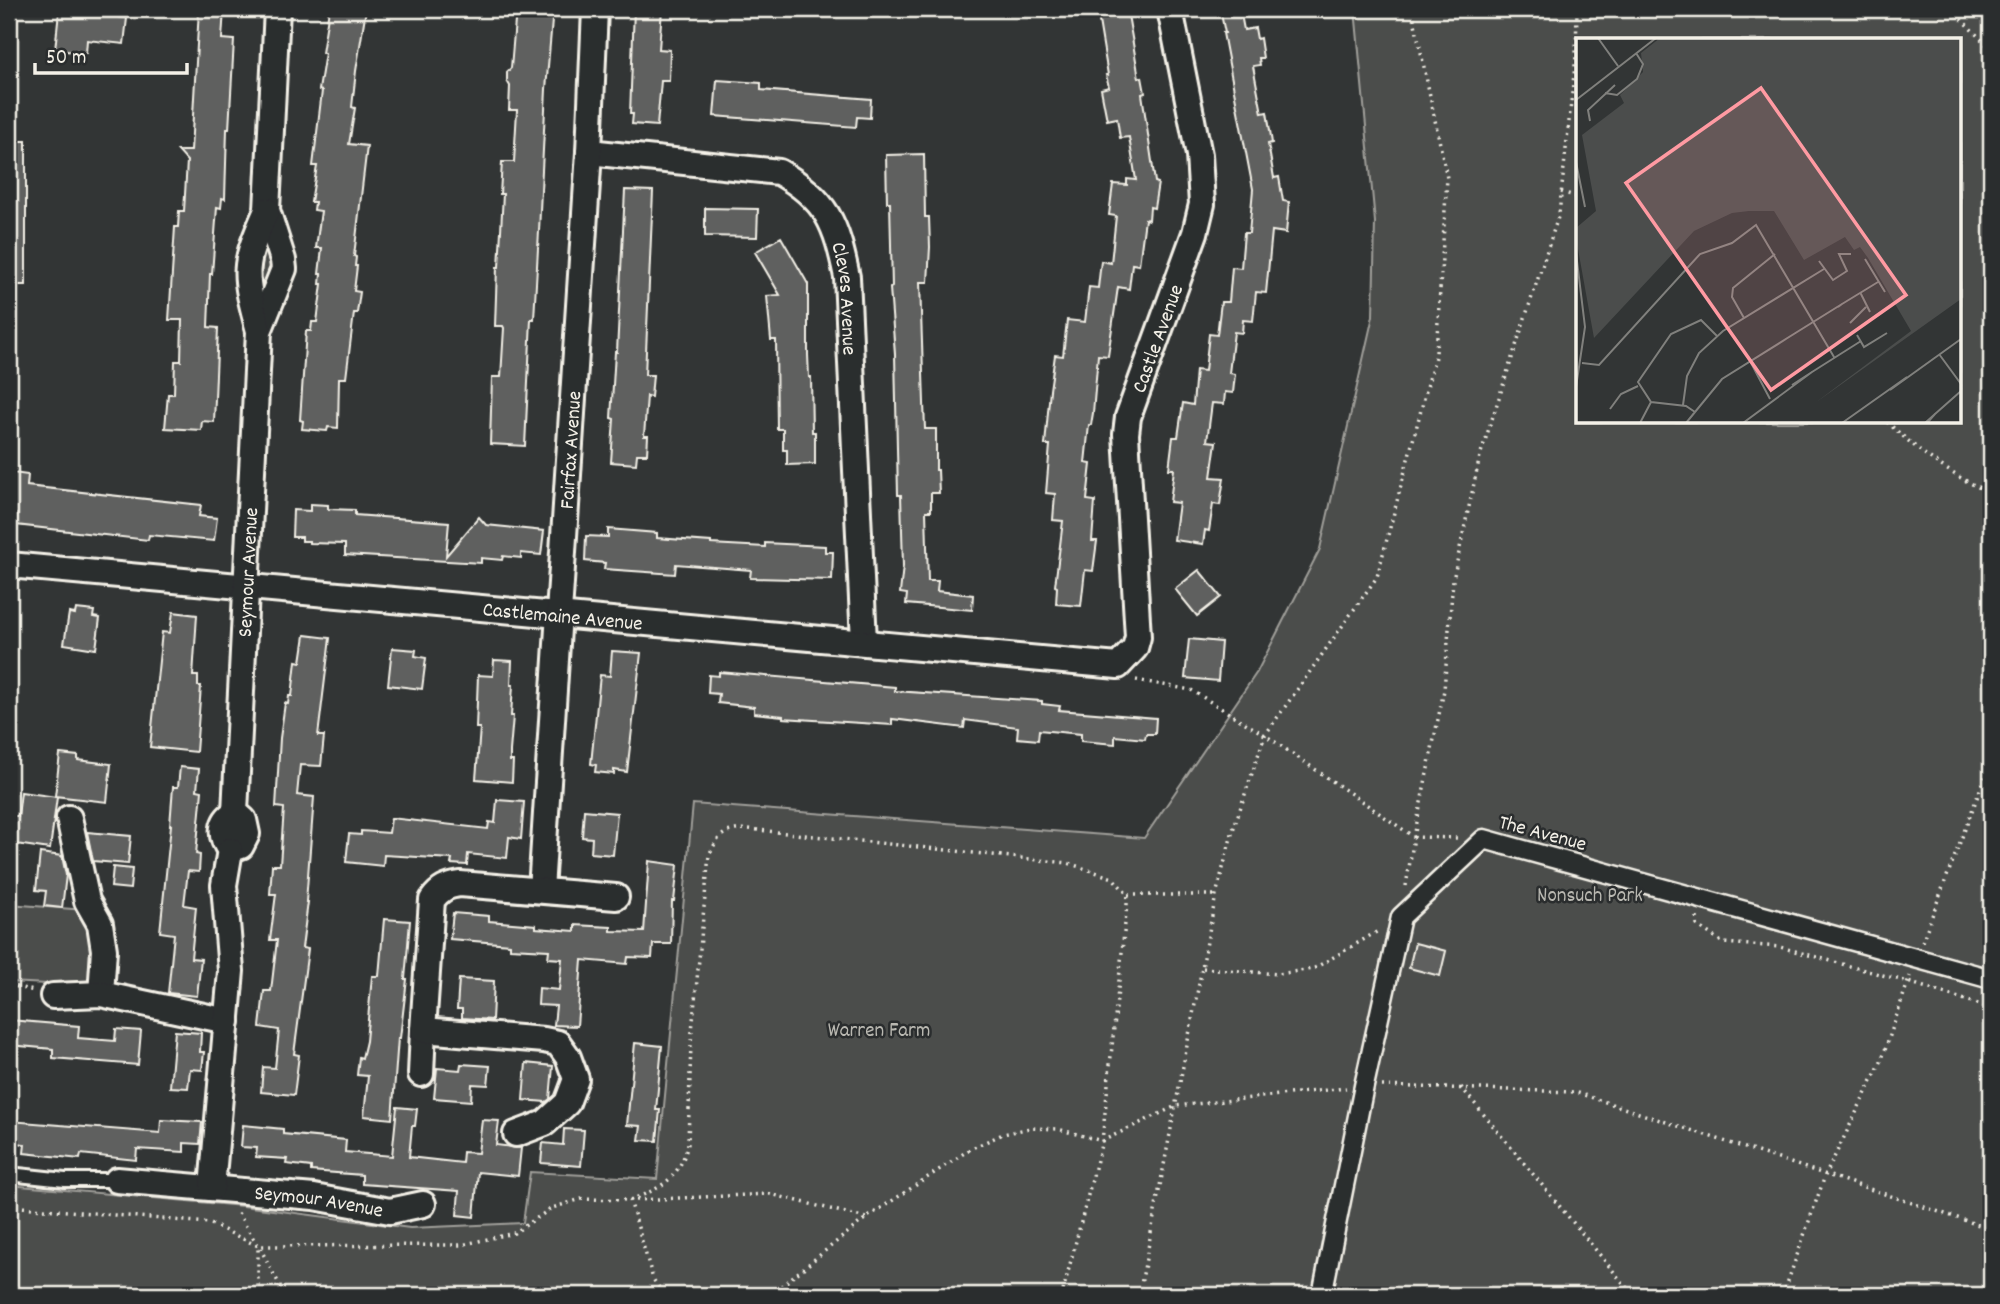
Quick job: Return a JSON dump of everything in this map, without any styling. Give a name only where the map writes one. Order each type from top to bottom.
[{"type":"street","name":"Seymour Avenue","points":[[212,1188],[230,971],[223,886],[229,850],[241,846],[247,834],[244,820],[235,812],[259,331],[246,269],[251,247],[267,210],[277,9]]},
{"type":"street","name":"Fairfax Avenue","points":[[541,890],[589,152],[595,9]]},
{"type":"street","name":"Castle Avenue","points":[[1118,666],[1135,648],[1138,637],[1126,434],[1128,417],[1195,233],[1202,204],[1199,155],[1170,9]]},
{"type":"street","name":"Cleves Avenue","points":[[589,152],[779,172],[801,185],[817,199],[831,220],[841,246],[847,277],[864,642]]},
{"type":"street","name":"Seymour Avenue","points":[[259,331],[284,269],[267,210]]},
{"type":"street","name":"Castlemaine Avenue","points":[[9,565],[1118,666]]},
{"type":"street","points":[[69,818],[87,901],[100,924],[104,950],[101,994]]},
{"type":"street","name":"The Avenue","points":[[1401,917],[1484,839],[1991,979]]},
{"type":"street","points":[[421,1074],[432,900],[438,891],[460,884],[616,897]]},
{"type":"street","points":[[1322,1295],[1401,917]]},
{"type":"street","points":[[53,996],[101,994],[227,1021]]},
{"type":"street","points":[[423,1030],[558,1043],[568,1057],[576,1079],[567,1103],[545,1123],[516,1134]]},
{"type":"street","name":"Seymour Avenue","points":[[117,1180],[314,1197],[390,1211],[423,1205]]},
{"type":"lane","name":"Seymour Avenue","points":[[9,1174],[65,1180],[117,1180]]},
{"type":"path","points":[[1139,1295],[1216,895],[1233,830],[1265,735],[1377,577],[1436,353],[1447,178],[1412,9]]},
{"type":"path","points":[[1576,38],[1577,9]]},
{"type":"path","points":[[1951,9],[1991,49]]},
{"type":"path","points":[[1202,968],[1278,974],[1314,969],[1401,917],[1413,837],[1444,690],[1453,580],[1480,456],[1559,214],[1576,56]]},
{"type":"path","points":[[1561,192],[1576,196]]},
{"type":"path","points":[[1889,424],[1922,455],[1972,485],[1991,493]]},
{"type":"path","points":[[1118,666],[1136,680],[1191,690],[1265,735],[1413,837],[1484,839]]},
{"type":"path","points":[[1783,1295],[1825,1176],[1881,1062],[1915,959],[1991,761]]},
{"type":"path","points":[[866,1218],[770,1194],[630,1200],[655,1191],[673,1178],[686,1152],[691,1042],[709,855],[718,837],[730,830],[748,829],[1068,863],[1113,878],[1128,895],[1102,1142],[1062,1295]]},
{"type":"path","points":[[1128,895],[1216,895]]},
{"type":"path","points":[[1696,898],[1698,925],[1724,943],[1780,947],[1991,1008]]},
{"type":"path","points":[[1461,1087],[1633,1295]]},
{"type":"path","points":[[212,1188],[235,1205],[240,1219],[285,1295]]},
{"type":"path","points":[[258,1246],[258,1295]]},
{"type":"green space","name":"Nonsuch Park","points":[[1355,9],[1991,9],[1991,1295],[9,1295],[9,1185],[243,1206],[410,1228],[523,1223],[530,1172],[657,1179],[693,804],[1144,838],[1257,672],[1320,549],[1373,316],[1375,222]]},
{"type":"green space","points":[[265,244],[275,268],[265,294],[255,287],[253,271]]},
{"type":"green space","points":[[9,904],[85,910],[95,927],[90,982],[86,986],[9,982]]},
{"type":"building","points":[[66,9],[119,14],[119,17],[127,18],[124,44],[87,40],[86,53],[55,50],[59,12],[65,12]]},
{"type":"building","points":[[199,9],[224,9],[222,39],[234,40],[225,199],[222,198],[221,208],[217,207],[210,274],[208,327],[218,328],[214,422],[202,421],[201,430],[165,428],[168,394],[174,394],[175,361],[181,361],[182,320],[169,320],[175,227],[178,227],[179,211],[184,211],[187,161],[178,151],[191,151]]},
{"type":"building","points":[[329,9],[366,9],[356,71],[352,107],[355,108],[349,144],[367,146],[354,256],[357,266],[354,291],[360,292],[357,313],[354,313],[346,378],[339,378],[338,428],[328,427],[327,431],[302,429],[303,421],[300,420],[306,331],[311,331],[312,322],[317,322],[322,284],[319,274],[322,248],[316,248],[321,211],[314,210],[315,202],[311,202],[317,166],[313,166],[322,91],[319,90],[325,53],[322,53]]},
{"type":"building","points":[[516,9],[553,9],[534,319],[531,319],[525,446],[490,444],[492,377],[501,377],[504,328],[495,326],[503,194],[500,194],[502,162],[514,162],[517,110],[509,110],[510,86],[507,72],[511,68]]},
{"type":"building","points":[[634,9],[662,9],[659,49],[670,50],[669,81],[661,81],[657,126],[632,124],[633,114],[630,114]]},
{"type":"building","points":[[1097,9],[1127,9],[1139,78],[1142,77],[1145,93],[1142,94],[1155,182],[1158,183],[1154,208],[1150,207],[1149,220],[1145,219],[1139,265],[1132,264],[1129,289],[1118,287],[1108,356],[1098,355],[1085,463],[1091,464],[1087,500],[1095,501],[1092,541],[1097,541],[1093,571],[1085,570],[1081,606],[1056,604],[1055,586],[1063,521],[1053,520],[1055,494],[1046,493],[1050,445],[1045,445],[1050,390],[1055,355],[1063,356],[1067,320],[1085,322],[1089,287],[1098,288],[1101,261],[1111,263],[1116,216],[1109,215],[1113,184],[1127,185],[1127,179],[1136,180],[1129,137],[1120,138],[1117,118],[1107,120],[1101,89],[1109,87],[1108,75]]},
{"type":"building","points":[[1220,9],[1240,9],[1244,30],[1255,28],[1257,39],[1260,38],[1263,58],[1259,58],[1260,65],[1253,66],[1262,113],[1267,112],[1272,143],[1268,144],[1274,178],[1279,177],[1283,201],[1289,202],[1286,233],[1272,231],[1266,293],[1256,292],[1253,321],[1243,320],[1242,333],[1234,332],[1229,373],[1235,374],[1233,393],[1225,392],[1224,404],[1212,403],[1207,441],[1216,442],[1211,477],[1224,478],[1220,505],[1213,504],[1209,531],[1205,530],[1203,544],[1174,540],[1179,503],[1170,502],[1174,469],[1169,469],[1173,437],[1178,437],[1183,403],[1193,405],[1196,370],[1205,371],[1209,334],[1217,335],[1221,302],[1229,302],[1232,267],[1241,268],[1244,233],[1249,233],[1253,189]]},
{"type":"building","points":[[717,80],[761,83],[761,90],[871,99],[870,118],[857,117],[856,127],[714,116]]},
{"type":"building","points":[[9,141],[26,141],[26,285],[9,285]]},
{"type":"building","points":[[924,154],[925,217],[929,217],[930,247],[928,282],[920,282],[925,429],[936,429],[939,493],[931,493],[931,511],[926,511],[928,581],[938,581],[937,591],[973,595],[972,610],[906,604],[907,594],[900,593],[903,566],[901,495],[898,495],[895,354],[890,288],[890,202],[887,202],[886,155]]},
{"type":"building","points":[[625,190],[653,191],[645,375],[653,375],[651,397],[647,396],[644,436],[648,436],[647,454],[637,454],[636,464],[611,462],[614,419],[611,418]]},
{"type":"building","points":[[705,208],[758,209],[757,237],[705,236]]},
{"type":"building","points":[[781,237],[808,284],[808,355],[815,464],[787,465],[787,450],[783,450],[783,429],[777,429],[776,340],[771,340],[767,296],[780,295],[755,252]]},
{"type":"building","points":[[13,473],[28,475],[27,486],[201,505],[199,516],[217,518],[214,541],[149,535],[148,540],[16,525],[17,514],[9,513]]},
{"type":"building","points":[[310,504],[328,505],[328,509],[355,510],[355,515],[449,522],[446,556],[479,517],[486,525],[544,531],[541,555],[521,553],[521,558],[503,556],[502,560],[481,558],[481,563],[345,555],[345,544],[309,543],[302,541],[302,537],[292,537],[293,510],[310,511]]},
{"type":"building","points":[[608,529],[657,533],[657,538],[711,544],[825,546],[825,552],[833,552],[832,580],[750,578],[751,570],[676,564],[675,574],[604,569],[605,563],[585,561],[586,536],[608,537]]},
{"type":"building","points":[[1199,570],[1221,597],[1197,616],[1175,589]]},
{"type":"building","points":[[76,609],[94,611],[93,617],[100,618],[96,649],[64,644],[69,613],[75,614]]},
{"type":"building","points":[[173,612],[197,615],[193,676],[198,676],[198,686],[201,686],[196,752],[150,747],[162,632],[170,633]]},
{"type":"building","points":[[305,635],[330,638],[318,736],[324,736],[321,766],[300,765],[297,795],[314,797],[308,902],[302,948],[308,949],[294,1054],[299,1055],[294,1095],[261,1092],[263,1067],[275,1068],[279,1030],[260,1027],[264,991],[271,991],[277,940],[270,940],[276,894],[270,894],[272,865],[280,865],[284,808],[276,807],[280,738],[285,703],[288,704],[289,696],[292,696],[296,661],[301,662]]},
{"type":"building","points":[[1189,639],[1221,642],[1218,681],[1185,678]]},
{"type":"building","points":[[392,648],[416,650],[415,656],[426,658],[422,689],[388,685]]},
{"type":"building","points":[[612,651],[641,653],[627,772],[614,770],[614,774],[595,772],[596,765],[591,764],[600,675],[610,676]]},
{"type":"building","points":[[494,660],[512,661],[512,782],[476,779],[480,728],[476,728],[478,675],[493,676]]},
{"type":"building","points":[[719,672],[895,687],[895,691],[1042,701],[1042,704],[1060,706],[1059,710],[1156,718],[1155,734],[1146,734],[1145,739],[1115,736],[1115,744],[1081,741],[1081,734],[1039,730],[1038,740],[1017,738],[1018,727],[965,720],[964,728],[892,719],[892,725],[783,718],[754,713],[754,707],[718,703],[719,694],[708,693],[709,675],[719,676]]},
{"type":"building","points":[[60,754],[78,756],[78,760],[111,764],[107,802],[55,796]]},
{"type":"building","points":[[180,767],[199,769],[197,790],[202,791],[196,854],[200,855],[199,872],[188,871],[184,905],[196,907],[191,958],[201,959],[197,996],[168,993],[174,934],[160,932],[173,787],[178,787]]},
{"type":"building","points":[[21,792],[57,797],[50,849],[9,843],[9,816],[18,816]]},
{"type":"building","points":[[497,800],[524,802],[521,839],[509,837],[507,858],[468,854],[467,865],[451,864],[452,859],[384,855],[383,866],[346,862],[349,834],[361,835],[361,831],[389,833],[391,818],[488,829],[489,822],[495,823]]},
{"type":"building","points":[[584,810],[617,813],[613,855],[591,853],[592,838],[582,837]]},
{"type":"building","points":[[87,832],[131,836],[128,864],[93,861]]},
{"type":"building","points":[[40,853],[62,856],[66,875],[62,908],[44,906],[46,891],[36,890]]},
{"type":"building","points":[[649,861],[678,865],[672,901],[671,944],[653,944],[652,958],[628,957],[627,964],[582,960],[577,1026],[554,1025],[556,1006],[538,1005],[539,988],[559,990],[562,959],[548,958],[549,950],[510,948],[510,944],[450,939],[453,913],[489,916],[489,921],[536,925],[536,928],[575,931],[575,925],[611,927],[611,931],[644,932]]},
{"type":"building","points":[[113,867],[132,869],[130,889],[111,887]]},
{"type":"building","points":[[384,919],[410,921],[407,979],[398,1038],[392,1119],[364,1116],[368,1076],[357,1075],[359,1057],[362,1058],[366,1041],[372,976],[379,976]]},
{"type":"building","points":[[1415,943],[1446,951],[1440,976],[1409,968]]},
{"type":"building","points":[[459,979],[494,981],[492,1020],[462,1018],[462,1009],[457,1009]]},
{"type":"building","points":[[9,1020],[79,1026],[78,1038],[115,1041],[116,1029],[141,1031],[138,1065],[53,1058],[53,1049],[9,1045]]},
{"type":"building","points":[[175,1031],[201,1033],[200,1052],[204,1052],[202,1070],[190,1069],[188,1088],[170,1087]]},
{"type":"building","points":[[635,1043],[662,1046],[656,1110],[660,1110],[657,1141],[639,1140],[641,1126],[627,1125]]},
{"type":"building","points":[[526,1063],[553,1066],[550,1099],[546,1102],[523,1100]]},
{"type":"building","points":[[461,1064],[490,1066],[488,1085],[472,1084],[471,1101],[434,1098],[437,1068],[460,1070]]},
{"type":"building","points":[[397,1107],[417,1109],[415,1126],[412,1126],[409,1157],[462,1163],[463,1152],[478,1153],[482,1120],[499,1121],[496,1145],[521,1148],[518,1176],[478,1172],[474,1217],[457,1215],[459,1191],[362,1184],[362,1175],[311,1171],[311,1167],[286,1164],[287,1159],[256,1157],[257,1148],[241,1147],[243,1125],[283,1129],[283,1134],[346,1140],[345,1152],[392,1156]]},
{"type":"building","points":[[161,1120],[202,1122],[200,1144],[184,1143],[184,1152],[137,1149],[136,1160],[81,1154],[80,1159],[24,1153],[25,1144],[9,1142],[10,1121],[160,1133]]},
{"type":"building","points":[[564,1129],[584,1130],[581,1166],[541,1163],[543,1143],[563,1145]]},
{"type":"park label","name":"Warren Farm","points":[[879,1029]]}]
